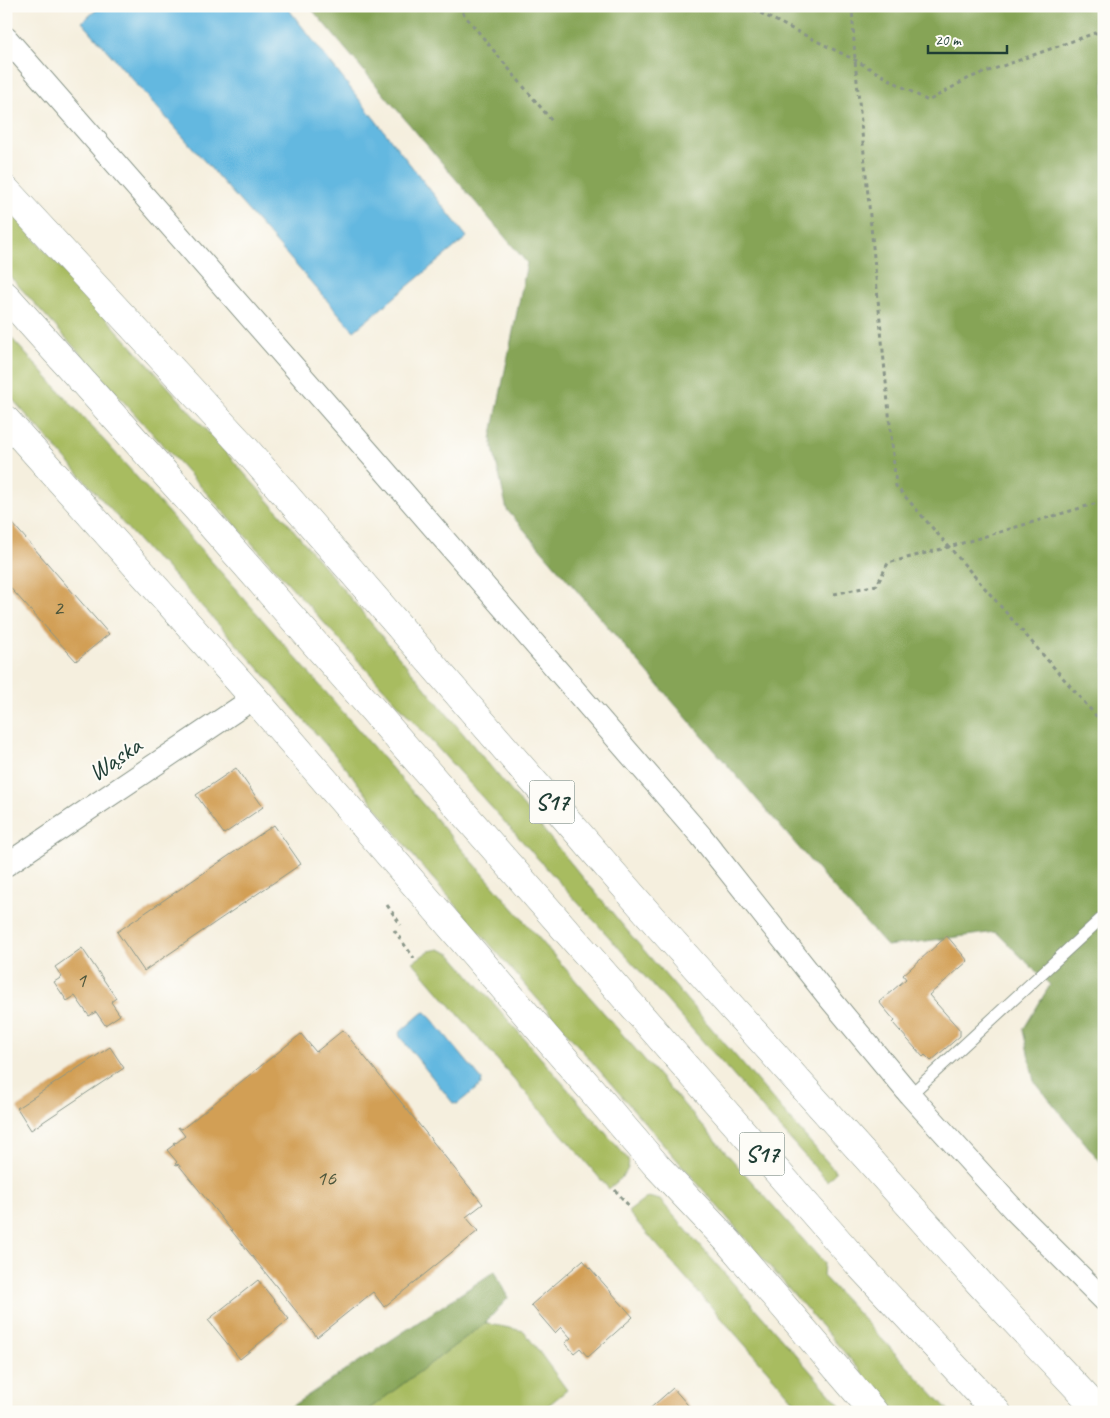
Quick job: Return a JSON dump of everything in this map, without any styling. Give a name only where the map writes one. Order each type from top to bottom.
[{"type":"main road","name":"S17","points":[[6,190],[244,447],[664,931],[982,1286],[1100,1412]]},
{"type":"main road","name":"S17","points":[[6,296],[217,532],[861,1267],[998,1412]]},
{"type":"main road","points":[[6,420],[254,698],[657,1166],[726,1239],[874,1412]]},
{"type":"street","points":[[6,38],[701,836],[826,994],[910,1096],[1014,1211],[1104,1300]]},
{"type":"street","name":"Wąska","points":[[6,865],[254,698]]},
{"type":"lane","points":[[910,1096],[1104,916]]},
{"type":"path","points":[[457,6],[552,121]]},
{"type":"path","points":[[746,6],[855,60],[928,101],[969,78],[1095,33],[1104,32]]},
{"type":"path","points":[[852,6],[855,60],[896,486],[1104,725]]},
{"type":"path","points":[[834,594],[878,585],[888,563],[1104,501]]},
{"type":"path","points":[[387,905],[401,926]]},
{"type":"path","points":[[394,930],[414,958]]},
{"type":"path","points":[[615,1190],[630,1207]]},
{"type":"green space","points":[[309,6],[1104,6],[1104,1166],[1034,1081],[1023,1030],[1050,985],[996,932],[887,946],[831,885],[507,510],[491,439],[527,263]]},
{"type":"green space","points":[[6,207],[282,516],[635,940],[836,1172],[827,1181],[667,1001],[6,272]]},
{"type":"green space","points":[[6,332],[213,563],[619,1031],[824,1263],[823,1276],[950,1412],[896,1412],[415,858],[347,769],[255,664],[163,564],[152,556],[6,392]]},
{"type":"green space","points":[[439,949],[451,954],[628,1159],[629,1164],[626,1172],[609,1189],[413,962],[429,951]]},
{"type":"green space","points":[[648,1197],[660,1200],[846,1412],[804,1412],[628,1212]]},
{"type":"green space","points":[[495,1271],[508,1298],[485,1323],[365,1412],[283,1412]]},
{"type":"green space","points":[[485,1323],[524,1331],[567,1390],[540,1412],[365,1412]]},
{"type":"water","points":[[101,6],[286,6],[467,237],[354,331],[82,22]]},
{"type":"water","points":[[426,1012],[482,1080],[481,1085],[457,1104],[453,1103],[400,1037],[399,1033],[422,1013]]},
{"type":"building","points":[[6,516],[109,634],[76,661],[6,583]]},
{"type":"building","points":[[236,768],[263,807],[224,834],[196,795]]},
{"type":"building","points":[[274,825],[301,864],[144,971],[117,932]]},
{"type":"building","points":[[947,936],[968,961],[929,995],[960,1030],[960,1036],[931,1061],[925,1055],[923,1057],[893,1023],[895,1021],[879,1002],[906,979],[903,975]]},
{"type":"building","points":[[82,948],[116,998],[111,1002],[120,1015],[105,1025],[96,1012],[89,1016],[75,996],[67,1001],[54,982],[62,977],[55,967]]},
{"type":"building","points":[[343,1030],[483,1204],[466,1217],[478,1231],[384,1307],[373,1292],[317,1337],[178,1164],[175,1164],[177,1162],[167,1150],[175,1144],[173,1143],[176,1143],[185,1136],[178,1127],[182,1129],[301,1034],[316,1052]]},
{"type":"building","points":[[110,1047],[124,1068],[31,1130],[17,1108]]},
{"type":"building","points":[[583,1260],[633,1317],[588,1357],[580,1348],[574,1353],[565,1343],[571,1338],[561,1327],[555,1333],[531,1305]]},
{"type":"building","points":[[258,1280],[289,1319],[240,1359],[208,1320]]},
{"type":"building","points":[[673,1388],[694,1412],[646,1412]]}]
